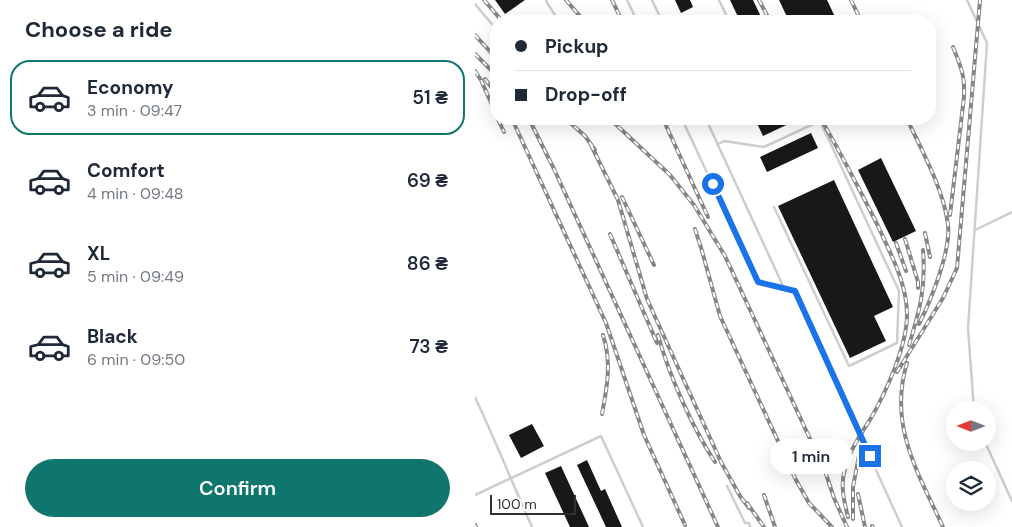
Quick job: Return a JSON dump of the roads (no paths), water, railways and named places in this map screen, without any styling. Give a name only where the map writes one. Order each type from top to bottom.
[{"type":"lane","points":[[547,0],[555,15]]},
{"type":"lane","points":[[627,0],[634,15]]},
{"type":"lane","points":[[652,0],[659,15]]},
{"type":"lane","points":[[719,0],[726,15]]},
{"type":"lane","points":[[967,0],[987,44],[968,328],[973,401]]},
{"type":"lane","points":[[475,4],[490,22]]},
{"type":"lane","points":[[685,125],[758,282],[795,291],[902,527]]},
{"type":"lane","points":[[709,125],[784,288]]},
{"type":"lane","points":[[718,144],[724,141],[764,147],[811,125]]},
{"type":"lane","points":[[774,207],[849,366],[897,343],[899,291],[822,125]]},
{"type":"lane","points":[[975,230],[1012,212]]},
{"type":"lane","points":[[475,397],[532,527]]},
{"type":"lane","points":[[475,495],[601,436],[643,527]]},
{"type":"lane","points":[[989,451],[1012,501]]},
{"type":"lane","points":[[727,486],[745,523],[749,523],[750,527]]},
{"type":"railway","points":[[484,0],[497,15]]},
{"type":"railway","points":[[566,0],[579,15]]},
{"type":"railway","points":[[612,0],[619,15]]},
{"type":"railway","points":[[759,0],[767,15]]},
{"type":"railway","points":[[851,0],[858,15]]},
{"type":"railway","points":[[897,372],[943,298],[957,268],[980,0]]},
{"type":"railway","points":[[475,35],[490,51]]},
{"type":"railway","points":[[950,215],[964,97],[962,71],[953,47]]},
{"type":"railway","points":[[475,54],[490,69]]},
{"type":"railway","points":[[475,71],[490,100]]},
{"type":"railway","points":[[485,79],[490,85]]},
{"type":"railway","points":[[501,125],[504,132]]},
{"type":"railway","points":[[515,125],[606,323],[644,435],[685,525]]},
{"type":"railway","points":[[532,125],[718,527]]},
{"type":"railway","points":[[573,125],[585,136],[595,150]]},
{"type":"railway","points":[[616,125],[670,175],[694,205],[725,256],[825,471],[847,527]]},
{"type":"railway","points":[[666,125],[708,217]]},
{"type":"railway","points":[[824,125],[878,226],[897,269],[904,292],[907,315],[903,341],[895,368],[877,407],[852,449],[847,462],[843,487],[848,517]]},
{"type":"railway","points":[[910,125],[926,157],[942,198],[948,225],[948,236],[943,261],[934,289],[919,324]]},
{"type":"railway","points":[[591,145],[618,200],[647,299],[721,462],[749,508]]},
{"type":"railway","points":[[622,197],[654,265]]},
{"type":"railway","points":[[695,229],[720,316],[796,480],[809,503],[832,527]]},
{"type":"railway","points":[[925,233],[930,257]]},
{"type":"railway","points":[[610,234],[657,343]]},
{"type":"railway","points":[[905,239],[918,282],[918,288]]},
{"type":"railway","points":[[896,243],[906,271]]},
{"type":"railway","points":[[909,345],[921,298],[924,276],[923,250]]},
{"type":"railway","points":[[602,414],[608,365],[603,335]]},
{"type":"railway","points":[[658,335],[668,367],[682,400],[715,462]]},
{"type":"railway","points":[[907,363],[902,386],[903,428],[916,468],[943,527]]},
{"type":"railway","points":[[853,519],[853,487],[861,445]]},
{"type":"railway","points":[[858,494],[865,527]]},
{"type":"railway","points":[[764,495],[775,527]]},
{"type":"railway","points":[[747,503],[764,527]]}]
